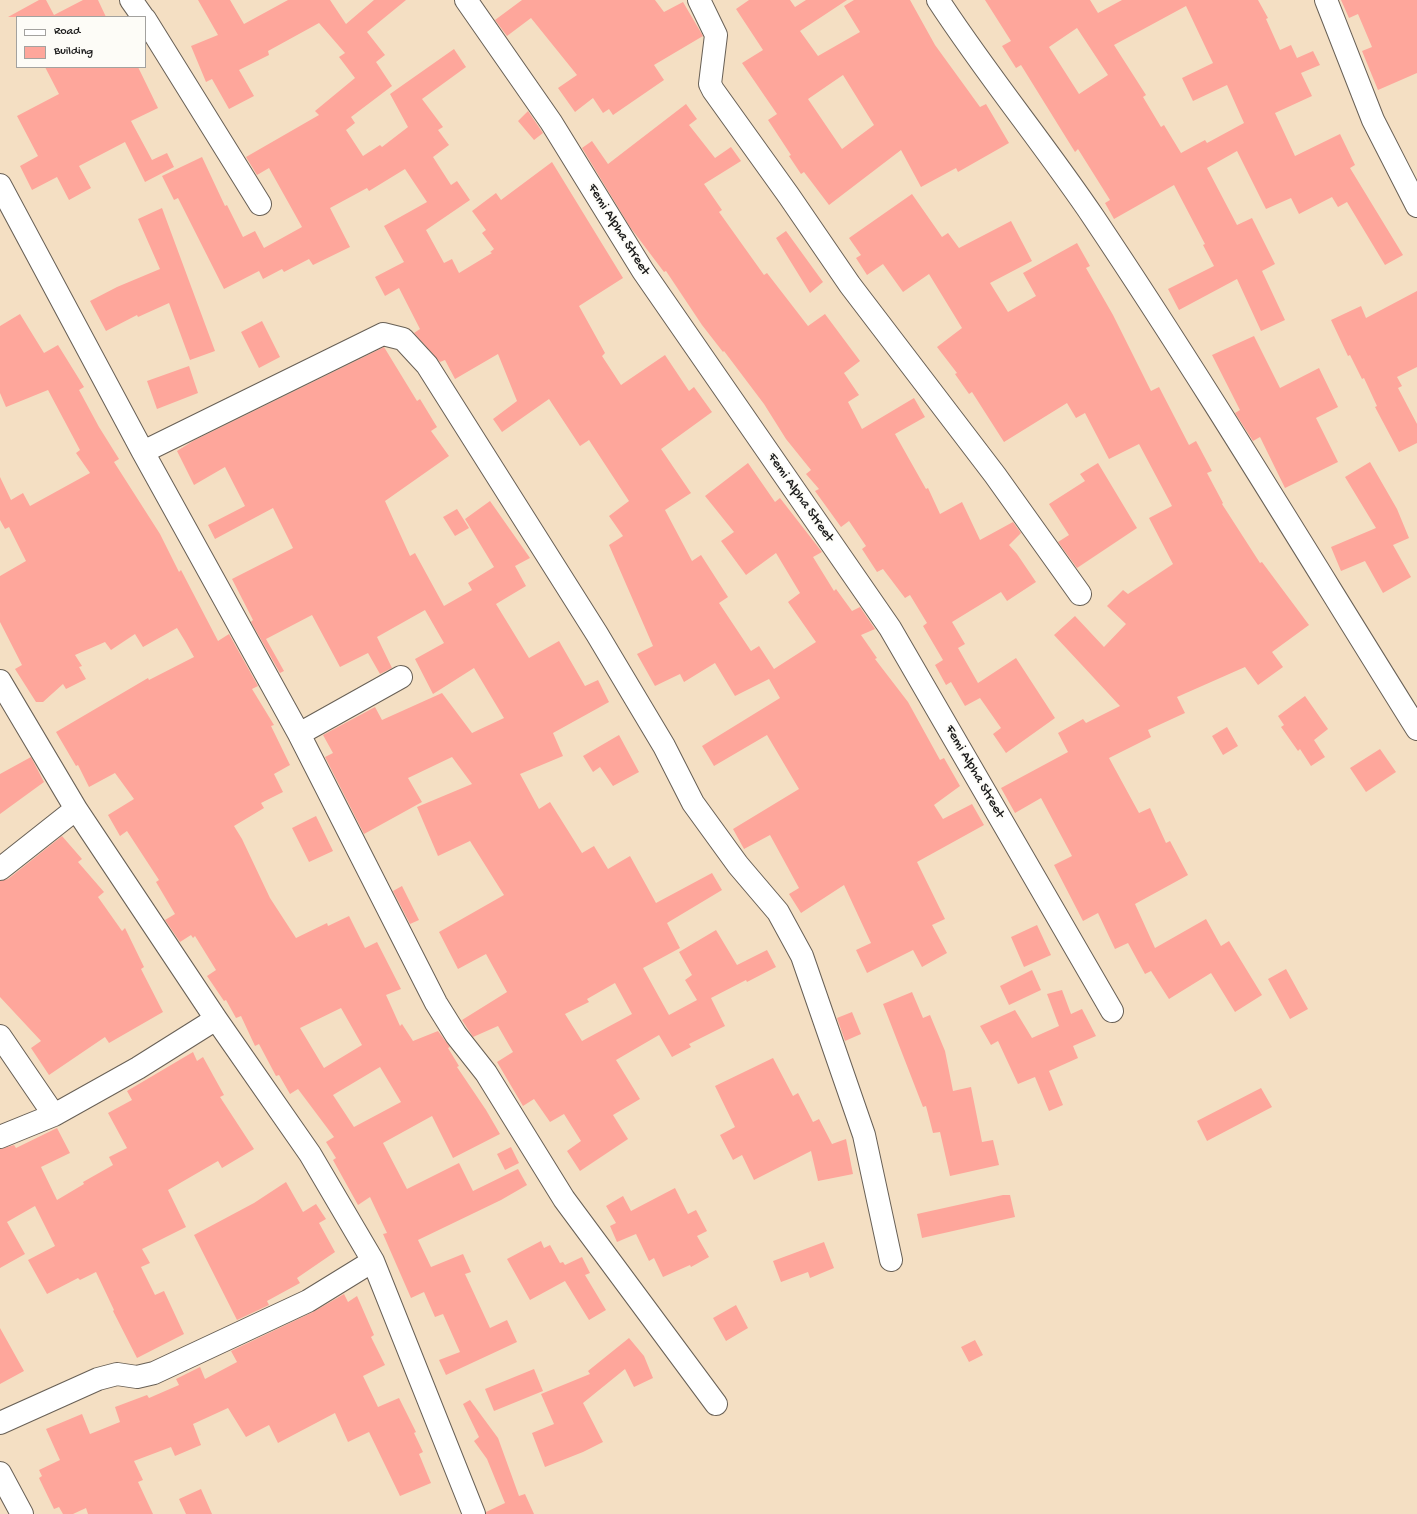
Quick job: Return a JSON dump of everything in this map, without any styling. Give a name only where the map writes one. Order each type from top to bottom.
[{"type":"street","points":[[131,0],[143,16]]},
{"type":"street","name":"Femi Alpha Street","points":[[466,0],[551,122],[643,271],[890,628],[1112,1011]]},
{"type":"street","points":[[699,0],[716,35],[710,84],[713,90],[789,196],[850,285],[990,469],[1080,594]]},
{"type":"street","points":[[938,0],[969,48],[1093,216],[1223,417],[1417,729]]},
{"type":"street","points":[[1326,0],[1373,120],[1417,206]]},
{"type":"street","points":[[146,21],[260,204]]},
{"type":"street","points":[[0,185],[143,452],[299,734],[436,1003],[456,1035],[486,1073],[564,1199],[716,1404]]},
{"type":"street","points":[[143,452],[383,334],[403,339],[422,360],[597,634],[664,746],[693,803],[738,865],[778,912],[802,956],[864,1135],[891,1260]]},
{"type":"street","points":[[299,734],[401,677]]},
{"type":"street","points":[[0,681],[76,809],[216,1020],[310,1154],[373,1262],[474,1514]]},
{"type":"street","points":[[0,869],[76,809]]},
{"type":"street","points":[[0,1137],[54,1115],[138,1068],[216,1020]]},
{"type":"street","points":[[0,1036],[54,1115]]},
{"type":"street","points":[[0,1423],[98,1379],[117,1374],[137,1377],[154,1373],[308,1300],[373,1262]]},
{"type":"street","points":[[0,1473],[22,1514]]},
{"type":"building","points":[[39,0],[46,0],[54,15],[83,0],[98,0],[106,16],[16,16],[8,17]]},
{"type":"building","points":[[198,0],[230,0],[244,24],[288,0],[330,0],[346,24],[374,0],[406,0],[367,32],[385,55],[376,62],[392,86],[351,117],[355,123],[346,130],[363,156],[380,145],[382,147],[408,127],[390,94],[454,49],[466,67],[422,99],[443,127],[438,130],[449,145],[433,157],[451,185],[457,181],[470,200],[426,230],[444,263],[452,259],[459,273],[492,253],[490,252],[494,249],[482,233],[486,230],[472,211],[496,193],[501,200],[552,162],[623,278],[579,306],[605,353],[602,356],[621,385],[665,355],[689,391],[694,387],[712,412],[661,449],[691,493],[665,510],[692,561],[701,555],[728,597],[719,603],[751,651],[759,646],[774,669],[816,642],[788,602],[800,593],[776,553],[746,575],[721,541],[734,532],[705,496],[748,463],[775,502],[780,498],[822,552],[813,557],[834,591],[836,589],[852,611],[860,607],[875,629],[861,635],[877,658],[875,659],[908,702],[940,760],[944,758],[960,786],[934,805],[943,819],[972,804],[984,825],[917,862],[945,919],[932,925],[947,953],[922,967],[913,950],[867,973],[856,950],[871,943],[844,885],[801,913],[789,894],[799,888],[770,835],[744,849],[733,829],[799,789],[767,735],[714,766],[702,746],[780,698],[769,679],[735,696],[715,663],[684,682],[680,674],[655,686],[637,654],[653,646],[609,545],[623,536],[609,516],[629,501],[589,440],[580,446],[549,399],[502,432],[493,419],[517,401],[498,354],[455,379],[445,360],[440,362],[414,333],[420,329],[399,288],[385,296],[375,277],[404,262],[384,226],[427,202],[405,169],[369,191],[367,188],[330,208],[350,247],[313,265],[309,259],[284,272],[282,269],[263,279],[259,271],[224,289],[178,198],[174,200],[162,176],[202,157],[225,206],[227,205],[243,237],[255,231],[264,248],[302,227],[269,168],[257,175],[246,157],[319,115],[315,111],[355,78],[339,57],[345,53],[319,23],[268,51],[269,55],[239,70],[254,96],[229,109],[212,79],[206,82],[191,46],[218,35]]},
{"type":"building","points":[[522,0],[655,0],[664,12],[683,2],[703,36],[654,65],[664,80],[613,115],[609,109],[603,113],[593,98],[575,112],[558,88],[577,75],[531,18],[507,36],[495,20]]},
{"type":"building","points":[[749,0],[790,0],[795,7],[806,0],[847,0],[800,31],[818,56],[860,32],[844,6],[854,0],[910,0],[935,45],[980,107],[986,104],[1009,143],[958,172],[956,168],[921,187],[901,150],[829,205],[804,172],[801,174],[789,156],[791,155],[768,120],[777,114],[742,63],[763,50],[736,9]],"holes":[[[843,75],[874,125],[842,149],[808,99]]]},
{"type":"building","points":[[985,0],[1090,0],[1098,13],[1122,0],[1258,0],[1268,18],[1266,19],[1280,50],[1291,45],[1297,58],[1313,51],[1320,65],[1301,73],[1312,96],[1275,113],[1295,156],[1340,134],[1355,165],[1350,168],[1403,255],[1385,265],[1347,202],[1338,207],[1332,197],[1299,214],[1291,198],[1266,209],[1237,151],[1207,168],[1237,225],[1252,218],[1275,264],[1262,271],[1285,320],[1261,331],[1237,279],[1179,310],[1168,289],[1214,266],[1203,245],[1205,244],[1174,185],[1114,219],[1105,203],[1110,200],[1078,149],[1075,152],[1021,65],[1016,68],[1002,46],[1011,41]],"holes":[[[1186,6],[1213,63],[1182,78],[1193,101],[1227,85],[1244,123],[1207,143],[1205,140],[1181,153],[1164,125],[1161,127],[1143,97],[1146,95],[1114,45]],[[1077,28],[1108,75],[1079,94],[1049,47]]]},
{"type":"building","points":[[1341,0],[1417,0],[1417,73],[1378,90],[1362,51],[1372,47],[1358,14],[1349,18]]},
{"type":"building","points":[[46,68],[138,68],[158,108],[131,121],[152,160],[167,153],[174,167],[145,182],[125,142],[79,166],[91,188],[69,200],[57,177],[32,190],[20,166],[38,156],[17,116],[59,94]]},
{"type":"building","points":[[686,104],[697,119],[689,125],[715,158],[731,147],[741,161],[704,184],[722,210],[719,212],[764,275],[767,273],[808,326],[825,314],[860,361],[844,373],[859,395],[848,402],[862,429],[914,398],[925,417],[895,434],[926,489],[928,488],[940,514],[962,502],[980,540],[1013,522],[1021,533],[1009,545],[1036,582],[1007,601],[1001,592],[952,622],[965,644],[958,648],[978,683],[1016,658],[1055,718],[1006,753],[993,734],[1001,728],[980,698],[965,706],[951,682],[946,685],[935,665],[943,660],[923,626],[927,623],[910,595],[905,598],[883,569],[877,572],[862,549],[866,546],[849,521],[841,527],[815,491],[819,489],[806,474],[811,470],[786,439],[764,404],[724,351],[723,352],[702,325],[666,271],[664,272],[630,227],[582,148],[592,141],[608,164]]},
{"type":"building","points":[[528,111],[543,133],[534,140],[518,121]]},
{"type":"building","points":[[912,194],[942,237],[948,233],[959,248],[1011,221],[1032,261],[990,283],[1008,312],[1036,296],[1023,273],[1077,243],[1090,266],[1086,268],[1113,315],[1151,391],[1159,387],[1189,445],[1196,441],[1212,471],[1207,473],[1223,503],[1222,504],[1260,563],[1262,562],[1309,625],[1272,652],[1283,667],[1258,685],[1245,667],[1177,697],[1185,713],[1148,730],[1151,737],[1109,758],[1139,813],[1150,808],[1166,843],[1170,841],[1188,875],[1135,904],[1155,948],[1206,919],[1221,946],[1229,941],[1262,995],[1235,1012],[1211,973],[1169,999],[1151,971],[1145,974],[1128,943],[1115,949],[1098,913],[1083,921],[1054,865],[1072,856],[1041,798],[1015,813],[1001,788],[1068,752],[1058,733],[1083,719],[1086,723],[1120,706],[1054,635],[1075,616],[1104,647],[1126,624],[1107,606],[1123,590],[1128,594],[1173,564],[1149,518],[1172,506],[1139,444],[1109,459],[1085,413],[1076,418],[1067,403],[1004,442],[972,392],[969,394],[955,374],[957,373],[937,347],[962,328],[929,274],[903,292],[883,264],[867,275],[856,258],[861,255],[849,238]]},
{"type":"building","points":[[162,208],[215,351],[190,360],[169,303],[138,317],[137,315],[106,331],[90,301],[117,287],[160,269],[138,219]]},
{"type":"building","points":[[786,231],[823,282],[810,293],[776,238]]},
{"type":"building","points":[[1417,291],[1417,367],[1397,377],[1402,386],[1398,388],[1417,424],[1417,443],[1399,452],[1375,407],[1377,406],[1364,378],[1362,379],[1350,355],[1348,356],[1331,320],[1361,306],[1366,318]]},
{"type":"building","points":[[20,314],[44,353],[58,345],[84,387],[79,390],[99,427],[119,459],[114,462],[160,534],[179,572],[181,570],[218,641],[229,634],[258,686],[252,689],[274,725],[271,726],[290,765],[274,774],[283,792],[261,803],[264,808],[234,826],[242,839],[270,898],[296,938],[327,923],[328,926],[349,916],[365,948],[377,942],[401,989],[386,995],[400,1026],[402,1024],[413,1041],[438,1031],[450,1047],[448,1048],[459,1066],[457,1067],[500,1134],[453,1158],[432,1116],[383,1143],[407,1189],[459,1163],[473,1191],[518,1169],[527,1185],[501,1200],[418,1240],[431,1267],[463,1254],[471,1272],[465,1274],[490,1328],[507,1320],[517,1342],[446,1375],[439,1360],[460,1352],[443,1314],[435,1317],[424,1292],[411,1298],[383,1234],[387,1233],[370,1197],[358,1205],[333,1160],[336,1158],[326,1142],[334,1137],[298,1089],[290,1094],[279,1075],[276,1076],[259,1044],[255,1046],[241,1016],[236,1018],[226,1000],[224,1001],[207,976],[216,970],[195,936],[193,938],[191,935],[180,942],[165,920],[175,914],[156,882],[159,880],[127,831],[120,836],[108,815],[134,799],[115,773],[89,787],[78,765],[76,766],[56,732],[148,678],[149,680],[194,657],[177,628],[143,647],[135,634],[111,650],[105,642],[75,655],[82,666],[79,667],[86,679],[66,689],[63,684],[43,702],[36,702],[15,669],[22,665],[0,622],[0,576],[26,561],[9,527],[5,529],[0,520],[0,477],[11,500],[23,493],[30,506],[90,473],[76,453],[80,450],[48,390],[6,407],[0,393],[0,326]],"holes":[[[341,1008],[362,1045],[324,1068],[300,1028]],[[380,1067],[401,1102],[354,1127],[333,1095]]]},
{"type":"building","points":[[262,321],[280,357],[259,368],[241,332]]},
{"type":"building","points":[[1254,336],[1280,388],[1319,368],[1338,407],[1316,418],[1338,462],[1285,488],[1260,437],[1253,441],[1235,413],[1240,410],[1212,355]]},
{"type":"building","points":[[384,347],[417,401],[420,399],[437,427],[431,431],[449,456],[385,501],[410,556],[415,553],[444,606],[472,590],[468,583],[494,567],[465,519],[490,501],[530,558],[515,566],[526,586],[496,604],[529,658],[559,641],[585,686],[598,680],[609,702],[553,733],[563,756],[520,774],[539,809],[550,802],[582,853],[594,846],[608,869],[630,856],[656,903],[712,873],[722,890],[667,923],[680,948],[643,968],[669,1015],[697,1000],[685,980],[692,975],[679,952],[716,930],[737,965],[767,950],[776,967],[711,998],[725,1026],[689,1044],[691,1047],[672,1057],[659,1035],[616,1060],[640,1099],[613,1115],[628,1139],[580,1171],[567,1151],[581,1141],[564,1114],[550,1122],[534,1099],[523,1106],[497,1062],[513,1052],[498,1026],[473,1037],[462,1020],[507,992],[486,954],[458,969],[439,932],[504,895],[470,841],[438,856],[417,807],[472,784],[452,757],[408,778],[422,802],[364,834],[325,757],[333,753],[323,735],[375,707],[382,720],[442,693],[472,733],[504,718],[474,668],[433,694],[415,659],[444,643],[425,610],[377,637],[392,668],[380,674],[368,653],[340,667],[312,615],[266,639],[284,671],[280,673],[251,622],[253,620],[232,579],[293,548],[273,508],[215,539],[208,525],[245,506],[225,467],[194,485],[177,451],[193,441]],"holes":[[[615,983],[632,1014],[582,1041],[565,1014],[589,1002],[587,999]]]},
{"type":"building","points":[[189,366],[198,393],[157,409],[147,381]]},
{"type":"building","points":[[1370,462],[1397,509],[1409,538],[1393,545],[1411,577],[1383,593],[1365,561],[1341,571],[1331,547],[1376,528],[1345,477]]},
{"type":"building","points":[[1098,463],[1137,528],[1077,568],[1058,542],[1069,535],[1049,504],[1085,481],[1080,474]]},
{"type":"building","points":[[457,509],[469,528],[455,536],[443,517]]},
{"type":"building","points":[[1305,696],[1328,729],[1314,740],[1325,757],[1311,766],[1300,749],[1298,751],[1281,727],[1284,725],[1278,716]]},
{"type":"building","points":[[1227,727],[1238,746],[1223,755],[1212,736]]},
{"type":"building","points":[[619,735],[639,772],[613,786],[600,767],[593,772],[583,756]]},
{"type":"building","points":[[1380,749],[1396,772],[1366,792],[1350,768]]},
{"type":"building","points":[[31,757],[44,782],[0,814],[0,774]]},
{"type":"building","points":[[316,816],[333,851],[309,862],[292,828]]},
{"type":"building","points":[[62,836],[82,859],[78,862],[104,892],[98,897],[122,931],[125,928],[144,967],[141,969],[163,1012],[109,1043],[105,1037],[49,1075],[31,1048],[41,1041],[0,997],[0,881],[8,879]]},
{"type":"building","points":[[402,886],[419,920],[410,924],[393,891]]},
{"type":"building","points":[[1037,925],[1051,955],[1024,967],[1011,937]]},
{"type":"building","points":[[1286,969],[1308,1009],[1290,1019],[1268,979]]},
{"type":"building","points":[[1032,970],[1041,990],[1009,1005],[1000,986]]},
{"type":"building","points":[[1062,990],[1071,1014],[1082,1009],[1096,1036],[1073,1046],[1078,1058],[1049,1071],[1063,1105],[1049,1111],[1035,1077],[1018,1084],[998,1041],[991,1045],[980,1026],[1015,1010],[1032,1038],[1059,1026],[1047,994]]},
{"type":"building","points":[[912,992],[923,1018],[930,1015],[945,1051],[953,1091],[971,1087],[982,1142],[993,1140],[999,1165],[950,1176],[940,1132],[933,1133],[926,1106],[923,1107],[883,1004]]},
{"type":"building","points":[[852,1012],[861,1034],[845,1041],[837,1018]]},
{"type":"building","points":[[193,1052],[197,1061],[203,1057],[224,1095],[220,1097],[254,1149],[222,1168],[218,1161],[168,1190],[186,1227],[142,1249],[150,1263],[141,1267],[155,1295],[164,1291],[184,1334],[137,1358],[113,1311],[114,1310],[96,1272],[80,1280],[78,1278],[47,1294],[28,1260],[55,1246],[35,1206],[7,1222],[25,1254],[0,1268],[0,1149],[14,1145],[16,1148],[57,1128],[70,1153],[41,1167],[57,1200],[84,1184],[83,1182],[113,1165],[109,1157],[127,1148],[108,1113],[132,1100],[127,1091]]},
{"type":"building","points":[[773,1058],[793,1096],[798,1093],[813,1122],[819,1119],[832,1144],[846,1139],[853,1174],[818,1181],[811,1151],[754,1180],[742,1155],[733,1160],[720,1135],[735,1127],[715,1086]]},
{"type":"building","points":[[1261,1088],[1272,1107],[1207,1141],[1197,1121]]},
{"type":"building","points":[[511,1147],[519,1163],[505,1170],[497,1154]]},
{"type":"building","points":[[286,1182],[303,1212],[316,1204],[326,1219],[319,1223],[335,1252],[297,1278],[300,1283],[267,1301],[269,1305],[237,1320],[194,1235],[254,1203]]},
{"type":"building","points":[[675,1188],[688,1214],[696,1210],[707,1231],[697,1236],[709,1257],[691,1267],[690,1265],[663,1277],[654,1258],[649,1261],[636,1234],[617,1242],[610,1226],[616,1223],[606,1206],[623,1196],[631,1211]]},
{"type":"building","points":[[1003,1195],[1010,1195],[1015,1217],[922,1238],[917,1214]]},
{"type":"building","points":[[541,1241],[544,1248],[550,1245],[560,1263],[563,1262],[565,1265],[582,1257],[590,1273],[585,1275],[606,1310],[589,1320],[565,1281],[530,1300],[507,1259]]},
{"type":"building","points":[[824,1242],[834,1268],[810,1278],[808,1272],[781,1282],[773,1261]]},
{"type":"building","points":[[344,1294],[348,1302],[357,1296],[374,1335],[371,1337],[385,1365],[363,1376],[378,1407],[399,1398],[416,1432],[414,1433],[423,1452],[419,1454],[431,1483],[400,1496],[369,1432],[348,1442],[335,1413],[278,1443],[269,1425],[246,1437],[228,1408],[193,1424],[201,1445],[175,1456],[171,1447],[134,1461],[143,1480],[138,1482],[153,1514],[88,1514],[86,1508],[73,1514],[63,1514],[59,1507],[54,1509],[39,1478],[42,1476],[39,1470],[60,1460],[46,1429],[82,1414],[90,1434],[120,1422],[115,1407],[147,1395],[149,1398],[179,1385],[176,1379],[200,1367],[205,1379],[237,1362],[231,1351],[313,1312]]},
{"type":"building","points":[[736,1305],[748,1328],[726,1341],[713,1318]]},
{"type":"building","points":[[0,1328],[24,1371],[0,1384]]},
{"type":"building","points":[[629,1338],[644,1356],[653,1378],[634,1387],[625,1369],[583,1403],[603,1442],[583,1452],[545,1467],[532,1433],[554,1424],[541,1394],[590,1374],[588,1371]]},
{"type":"building","points":[[975,1340],[983,1355],[969,1362],[961,1347]]},
{"type":"building","points":[[534,1369],[543,1391],[494,1411],[485,1389]]},
{"type":"building","points":[[470,1400],[498,1438],[519,1496],[525,1494],[534,1514],[486,1514],[486,1512],[505,1503],[487,1459],[474,1441],[479,1437],[463,1404]]},
{"type":"building","points":[[201,1489],[212,1514],[186,1514],[179,1499]]}]
